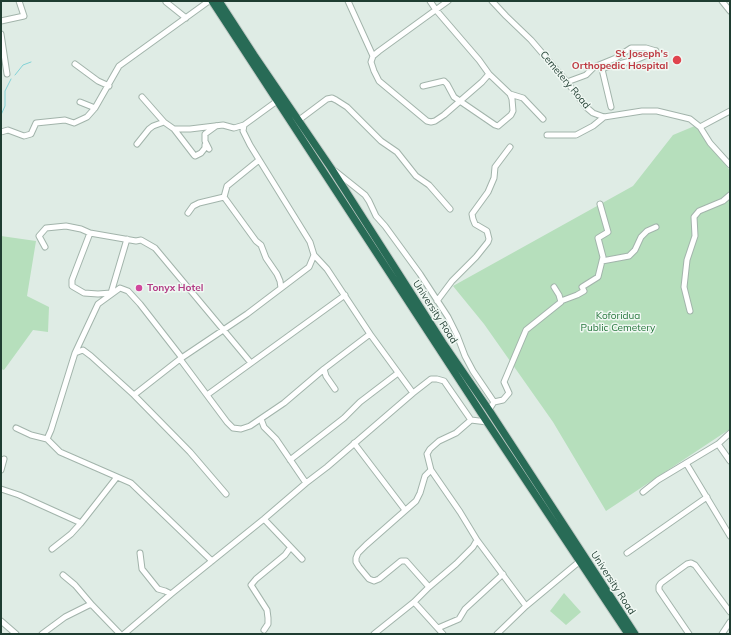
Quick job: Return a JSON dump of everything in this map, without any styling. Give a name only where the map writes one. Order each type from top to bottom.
[{"type":"highway","name":"University Road","points":[[212,1],[487,422],[628,634]]},
{"type":"highway","name":"University Road","points":[[219,1],[331,168],[443,343],[489,410],[635,634]]},
{"type":"street","points":[[1,21],[24,16],[20,1]]},
{"type":"street","points":[[1,132],[8,130],[24,136],[31,134],[36,123],[65,120],[74,123],[87,117],[95,108],[109,86],[119,66],[209,1]]},
{"type":"street","points":[[348,1],[374,56]]},
{"type":"street","points":[[430,1],[479,60],[488,74],[510,94],[523,98],[543,119]]},
{"type":"street","points":[[448,1],[378,51],[371,62],[374,71],[380,81],[427,121],[435,121],[482,82],[488,74]]},
{"type":"street","name":"Cemetery Road","points":[[492,1],[531,40],[586,107],[598,116],[604,117]]},
{"type":"street","points":[[722,1],[730,11]]},
{"type":"street","points":[[166,2],[186,18]]},
{"type":"street","points":[[1,34],[6,74]]},
{"type":"street","points":[[567,82],[586,75],[594,67],[601,65],[631,48],[646,48],[656,51],[638,59],[604,68],[601,65]]},
{"type":"street","points":[[75,64],[98,81],[109,86]]},
{"type":"street","points":[[601,65],[610,107]]},
{"type":"street","points":[[423,86],[444,81],[454,97],[498,126],[511,115],[513,110],[510,94]]},
{"type":"street","points":[[142,97],[164,122],[174,129],[195,156],[207,147],[204,137],[207,126]]},
{"type":"street","points":[[299,120],[327,99],[332,98],[336,100],[347,107],[381,141],[397,152],[416,176],[429,185],[450,209]]},
{"type":"street","points":[[174,129],[190,129],[223,125],[234,128],[244,125],[277,100]]},
{"type":"street","points":[[80,102],[95,108]]},
{"type":"street","points":[[547,135],[576,135],[593,126],[604,117],[642,111],[657,111],[690,119],[700,127],[710,143],[730,165]]},
{"type":"street","points":[[700,127],[730,111]]},
{"type":"street","points":[[137,144],[149,129],[164,122]]},
{"type":"street","points":[[244,125],[243,131],[259,160],[310,242],[314,255],[327,269],[370,334],[413,393]]},
{"type":"street","points":[[205,134],[217,126]]},
{"type":"street","points":[[437,301],[452,281],[476,257],[488,242],[489,239],[487,232],[475,224],[472,219],[472,214],[488,192],[494,178],[495,167],[510,147]]},
{"type":"street","points":[[224,196],[227,186],[259,160]]},
{"type":"street","points":[[331,168],[364,195],[369,201],[376,216],[396,240],[420,274],[448,317],[473,371],[494,402]]},
{"type":"street","points":[[690,311],[684,287],[687,260],[695,236],[694,217],[699,211],[723,201],[730,195]]},
{"type":"street","points":[[188,213],[193,206],[199,203],[224,196]]},
{"type":"street","points":[[224,196],[260,245],[266,258],[280,280],[280,288]]},
{"type":"street","points":[[489,410],[494,402],[503,400],[509,393],[504,382],[526,330],[561,302],[561,300],[584,291],[582,287],[598,277],[603,254],[598,238],[608,232],[600,204]]},
{"type":"street","points":[[44,247],[40,236],[46,228],[66,226],[81,229],[90,233],[147,242],[160,252],[251,363]]},
{"type":"street","points":[[602,261],[629,256],[635,250],[642,237],[656,227]]},
{"type":"street","points":[[90,233],[72,280],[72,286],[84,292],[98,294],[111,293]]},
{"type":"street","points":[[111,293],[127,239]]},
{"type":"street","points":[[134,395],[181,359],[247,314],[310,267],[314,255]]},
{"type":"street","points":[[554,287],[561,300]]},
{"type":"street","points":[[47,439],[75,353],[98,304],[111,293],[120,288],[128,291],[140,304],[227,422],[234,428],[241,429],[250,426],[261,419],[284,403],[324,369],[370,334]]},
{"type":"street","points":[[207,395],[345,295]]},
{"type":"street","points":[[75,353],[83,350],[134,395],[190,452],[226,494]]},
{"type":"street","points":[[324,369],[326,376],[334,389]]},
{"type":"street","points":[[290,460],[344,418],[360,402],[398,373]]},
{"type":"street","points":[[124,634],[170,594],[264,519],[431,379],[444,381],[472,420]]},
{"type":"street","points":[[261,419],[264,427],[276,438],[306,483]]},
{"type":"street","points":[[487,422],[472,420],[456,433],[442,439],[430,449],[427,454],[431,470],[477,540],[526,606]]},
{"type":"street","points":[[16,428],[31,435],[47,439],[60,452],[131,484],[212,561]]},
{"type":"street","points":[[643,492],[658,480],[718,444],[730,433]]},
{"type":"street","points":[[354,443],[405,510]]},
{"type":"street","points":[[718,444],[730,460]]},
{"type":"street","points":[[1,470],[4,459]]},
{"type":"street","points":[[686,463],[708,497],[730,536]]},
{"type":"street","points":[[429,587],[406,561],[402,561],[379,579],[374,580],[369,579],[356,562],[356,558],[358,554],[416,501],[425,476],[431,470]]},
{"type":"street","points":[[52,549],[71,534],[81,523],[117,477]]},
{"type":"street","points":[[1,489],[19,495],[81,523]]},
{"type":"street","points":[[626,553],[708,497]]},
{"type":"street","points":[[264,519],[302,559]]},
{"type":"street","points":[[374,634],[414,602],[456,564],[474,547],[477,540]]},
{"type":"street","points":[[264,630],[268,624],[266,610],[251,585],[285,555],[290,548]]},
{"type":"street","points":[[140,553],[142,568],[158,589],[170,594]]},
{"type":"street","points":[[496,634],[526,606],[580,561]]},
{"type":"street","points":[[689,634],[664,597],[659,586],[687,564],[691,563],[695,565],[730,612]]},
{"type":"street","points":[[438,628],[458,618],[465,609],[503,574]]},
{"type":"street","points":[[63,575],[75,585],[92,606],[120,634]]},
{"type":"street","points":[[414,602],[443,634]]},
{"type":"street","points":[[42,634],[80,608],[92,606]]},
{"type":"street","points":[[1,621],[16,634]]},
{"type":"street","points":[[722,634],[730,622]]},
{"type":"green space","name":"Koforidua Public Cemetery","points":[[697,125],[730,171],[730,429],[606,511],[553,422],[484,324],[453,286],[633,186],[673,135]]},
{"type":"green space","points":[[1,236],[36,241],[27,296],[49,307],[48,332],[33,330],[4,370],[1,369]]},
{"type":"green space","points":[[564,593],[581,612],[566,625],[550,611]]},
{"type":"waterway","points":[[15,75],[23,65],[31,62]]},
{"type":"waterway","points":[[1,115],[5,106],[5,91],[11,79]]},
{"type":"place","name":"St Joseph's Orthopedic Hospital","points":[[677,60]]},
{"type":"place","name":"Tonyx Hotel","points":[[139,288]]}]
